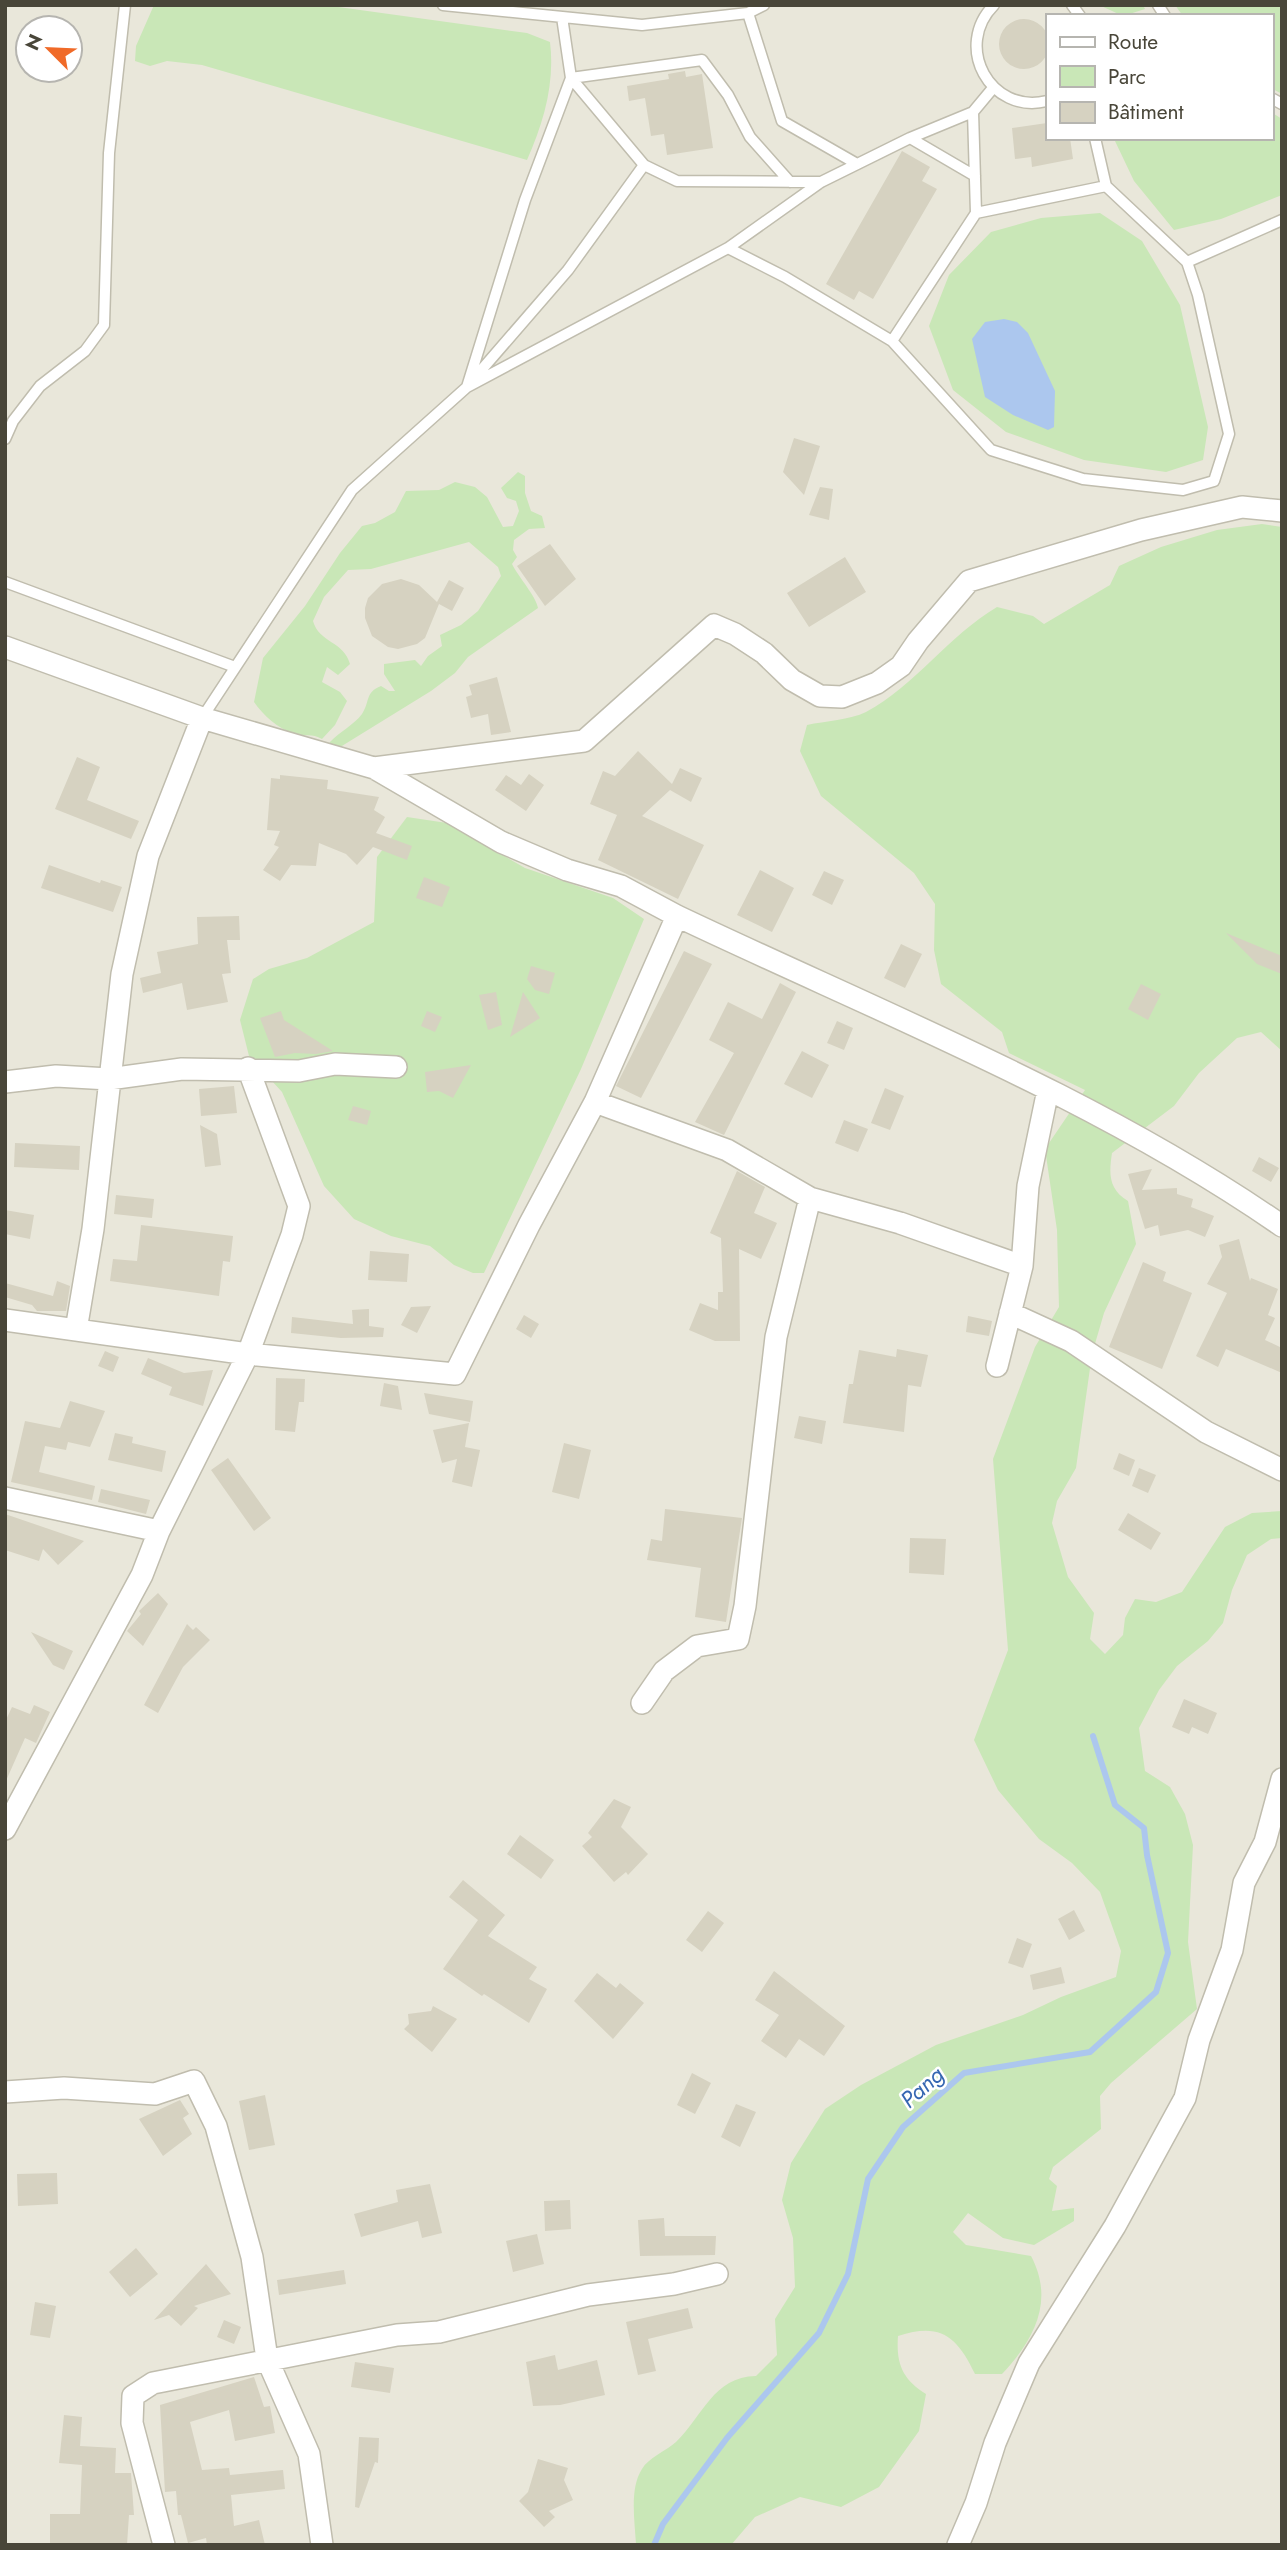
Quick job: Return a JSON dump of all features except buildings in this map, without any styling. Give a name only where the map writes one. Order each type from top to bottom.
[{"type":"street","points":[[374,768],[584,741],[714,625],[764,653],[792,680],[820,696],[842,697],[877,683],[901,666],[918,641],[969,581],[1141,530],[1229,509],[1242,507],[1282,512]]},
{"type":"street","points":[[5,647],[202,718],[374,768],[501,842],[567,870],[621,886],[677,916],[1048,1090],[1214,1179],[1282,1226]]},
{"type":"street","points":[[76,1330],[93,1229],[122,974],[148,856],[202,718]]},
{"type":"street","points":[[5,1320],[248,1354],[455,1374],[528,1225],[595,1102],[677,916]]},
{"type":"street","points":[[5,1082],[56,1076],[109,1079],[182,1069],[248,1068],[299,1071],[335,1063],[396,1067]]},
{"type":"street","points":[[5,1829],[129,1599],[159,1531],[248,1354],[292,1235],[299,1206],[248,1068]]},
{"type":"street","points":[[997,1366],[1022,1266],[1028,1186],[1048,1090]]},
{"type":"street","points":[[595,1102],[727,1150],[810,1198],[900,1223],[1022,1266]]},
{"type":"street","points":[[642,1703],[664,1671],[697,1646],[738,1639],[745,1606],[776,1337],[810,1198]]},
{"type":"street","points":[[1010,1313],[1071,1341],[1206,1432],[1282,1470]]},
{"type":"street","points":[[5,1498],[159,1531]]},
{"type":"street","points":[[958,2545],[976,2503],[995,2443],[1029,2363],[1115,2226],[1185,2098],[1199,2040],[1232,1950],[1244,1883],[1265,1842],[1282,1779]]},
{"type":"street","points":[[5,2092],[64,2088],[155,2094],[194,2081],[216,2126],[252,2257],[267,2359],[309,2454],[322,2545]]},
{"type":"street","points":[[164,2545],[132,2423],[133,2396],[153,2384],[397,2335],[439,2332],[588,2295],[674,2284],[717,2274]]},
{"type":"lane","points":[[5,439],[13,421],[40,386],[85,351],[104,325],[109,153],[125,5]]},
{"type":"lane","points":[[443,5],[642,25],[748,13],[764,5]]},
{"type":"lane","points":[[978,5],[983,18]]},
{"type":"lane","points":[[994,5],[978,29],[976,55],[979,67],[993,88],[1015,101],[1046,101]]},
{"type":"lane","points":[[748,13],[782,121],[857,164]]},
{"type":"lane","points":[[562,17],[572,78],[644,165],[677,181],[821,182]]},
{"type":"lane","points":[[572,78],[702,60],[728,95],[750,137],[790,182]]},
{"type":"lane","points":[[467,387],[525,200],[572,78]]},
{"type":"lane","points":[[467,387],[728,248],[821,182],[909,138],[973,112],[993,88]]},
{"type":"lane","points":[[892,341],[976,213],[973,112]]},
{"type":"lane","points":[[909,138],[975,176]]},
{"type":"lane","points":[[728,248],[785,276],[892,341],[991,450],[1083,479],[1183,490],[1214,481],[1229,434],[1198,295],[1187,262],[1106,186],[1095,140]]},
{"type":"lane","points":[[202,718],[352,490],[467,387],[568,270],[644,165]]},
{"type":"lane","points":[[976,213],[1106,186]]},
{"type":"lane","points":[[1187,262],[1282,220]]},
{"type":"lane","points":[[5,582],[235,667]]},
{"type":"shaded area","points":[[5,5],[1282,5],[1282,2545],[5,2545]]},
{"type":"green space","points":[[154,5],[324,5],[527,33],[550,42],[551,72],[543,117],[527,160],[202,65],[167,61],[150,66],[135,61],[136,46]]},
{"type":"green space","points":[[1099,5],[1143,5],[1145,9],[1129,14],[1119,14]]},
{"type":"green space","points":[[1175,5],[1282,5],[1282,94],[1273,89],[1273,14],[1182,14]]},
{"type":"green space","points":[[1273,113],[1282,119],[1282,195],[1221,219],[1174,230],[1134,181],[1115,140],[1273,140]]},
{"type":"green space","points":[[1100,213],[1142,241],[1180,305],[1208,427],[1203,460],[1166,472],[1084,460],[1006,432],[953,390],[929,326],[949,275],[991,232],[1041,218]]},
{"type":"green space","points":[[518,472],[525,476],[525,493],[531,511],[542,516],[545,528],[529,529],[514,540],[513,550],[517,557],[512,564],[538,608],[468,657],[455,673],[431,691],[337,749],[328,746],[330,742],[362,714],[372,691],[381,686],[395,691],[384,674],[384,664],[415,660],[421,666],[428,656],[442,646],[440,635],[461,625],[478,611],[501,576],[498,567],[469,542],[371,569],[348,570],[324,597],[313,621],[320,634],[343,651],[350,664],[338,675],[327,667],[322,682],[340,692],[347,701],[335,725],[322,739],[298,735],[277,725],[262,712],[254,702],[263,658],[305,606],[340,553],[362,526],[375,523],[395,512],[406,491],[439,490],[455,482],[475,487],[487,497],[503,527],[513,526],[519,511],[516,501],[507,498],[501,488]]},
{"type":"green space","points":[[1262,524],[1282,527],[1282,1051],[1261,1032],[1237,1038],[1199,1073],[1174,1106],[1112,1153],[1111,1180],[1121,1196],[1128,1201],[1136,1244],[1104,1313],[1092,1354],[1076,1468],[1057,1501],[1052,1523],[1068,1577],[1094,1613],[1090,1639],[1105,1654],[1123,1635],[1125,1618],[1135,1599],[1156,1602],[1182,1592],[1225,1527],[1252,1513],[1282,1511],[1282,1538],[1271,1539],[1247,1555],[1232,1590],[1223,1623],[1208,1641],[1177,1666],[1159,1690],[1139,1728],[1145,1771],[1170,1787],[1185,1814],[1193,1845],[1188,1942],[1197,2009],[1111,2083],[1100,2096],[1101,2129],[1053,2167],[1049,2179],[1057,2186],[1052,2211],[1074,2208],[1074,2221],[1034,2245],[1003,2238],[968,2213],[953,2232],[966,2245],[1031,2256],[1038,2273],[1041,2304],[1038,2319],[1023,2348],[1002,2374],[975,2374],[954,2342],[936,2332],[913,2332],[898,2336],[898,2354],[902,2370],[911,2382],[926,2394],[919,2431],[879,2487],[841,2507],[800,2497],[755,2517],[731,2545],[636,2545],[635,2486],[645,2465],[676,2442],[719,2390],[741,2378],[756,2376],[777,2355],[775,2319],[795,2287],[793,2238],[782,2200],[791,2163],[825,2109],[861,2085],[936,2045],[1023,2015],[1061,1997],[1116,1977],[1121,1951],[1100,1892],[1072,1863],[1039,1839],[998,1790],[974,1740],[1008,1650],[993,1459],[1035,1347],[1059,1307],[1057,1230],[1045,1149],[1085,1090],[1009,1053],[1002,1032],[941,984],[934,950],[935,904],[914,873],[821,796],[800,751],[807,725],[860,715],[884,701],[917,675],[963,632],[997,607],[1033,616],[1044,624],[1110,585],[1119,566],[1161,547],[1217,530]]},
{"type":"green space","points":[[407,817],[447,823],[525,868],[613,898],[644,919],[581,1069],[484,1273],[473,1273],[454,1265],[430,1246],[391,1236],[354,1219],[324,1186],[282,1092],[249,1056],[240,1020],[253,979],[269,969],[307,958],[374,922],[377,857]]},
{"type":"water","points":[[1004,319],[1017,322],[1028,333],[1055,391],[1054,427],[1048,430],[1013,415],[985,397],[972,339],[985,322]]},
{"type":"waterway","name":"Pang","points":[[654,2545],[663,2524],[727,2438],[819,2333],[848,2274],[868,2179],[903,2127],[964,2073],[1090,2052],[1156,1992],[1168,1953],[1147,1855],[1144,1828],[1115,1805],[1093,1736]]}]
